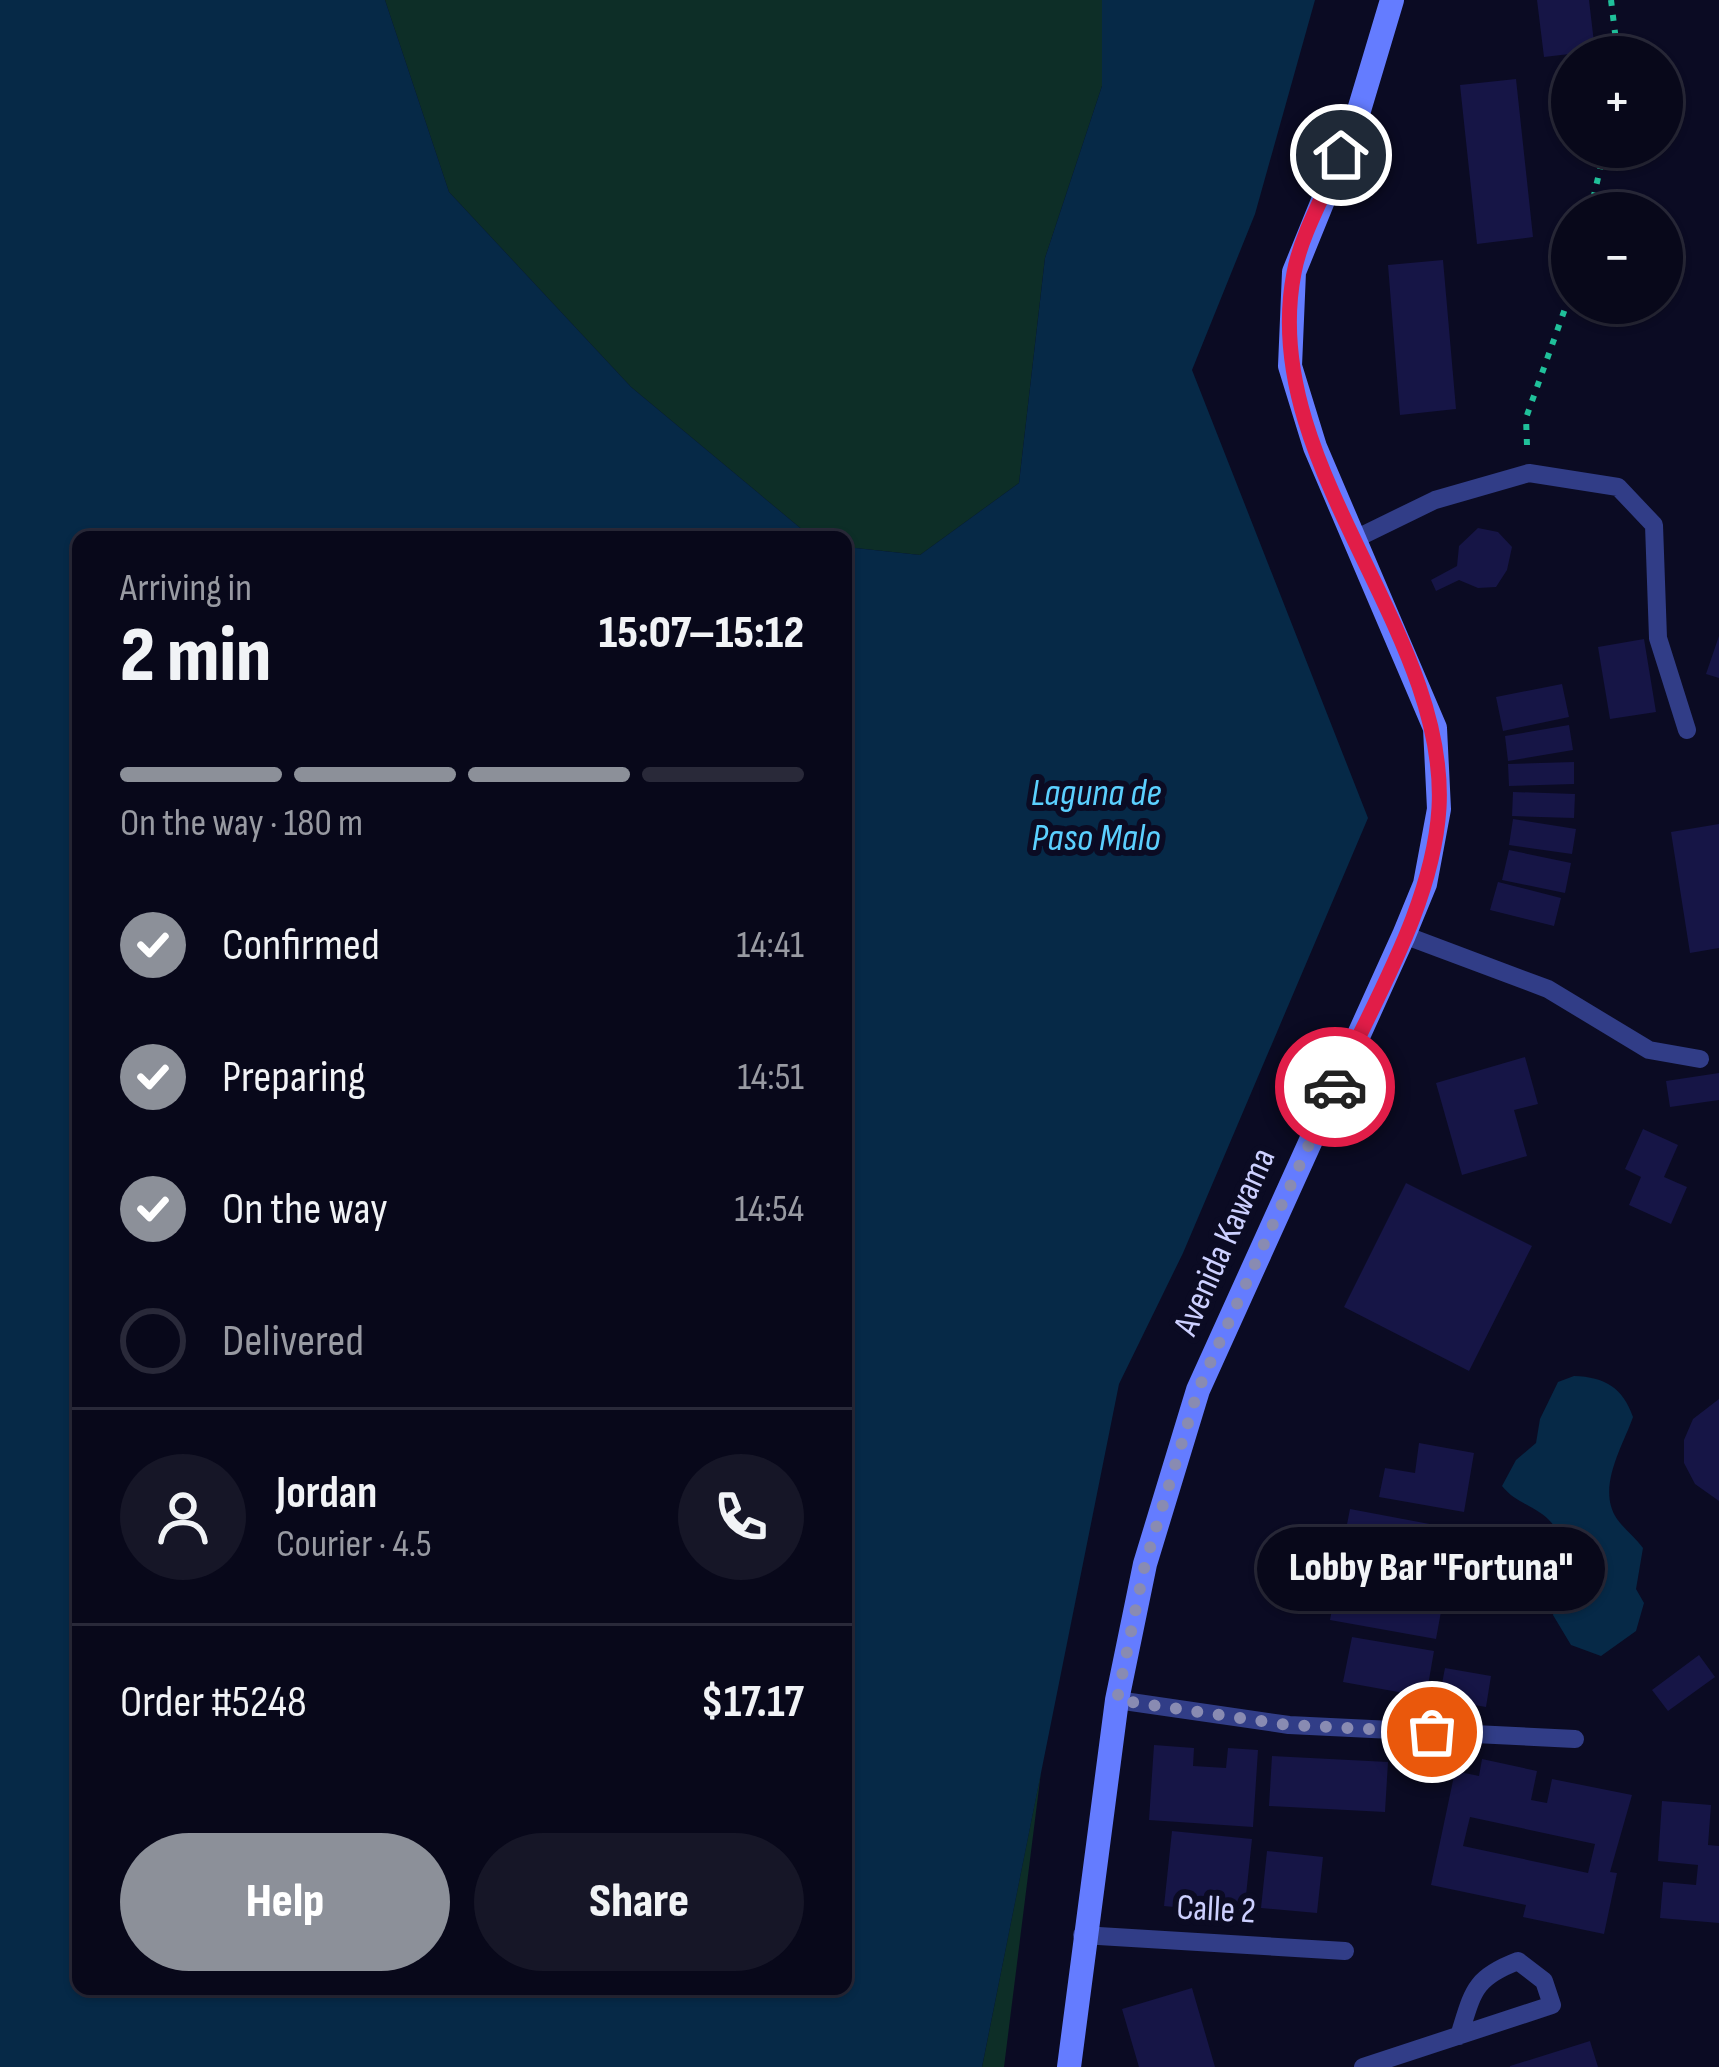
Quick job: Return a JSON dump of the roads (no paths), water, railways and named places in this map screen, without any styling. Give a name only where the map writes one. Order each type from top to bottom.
[{"type":"main road","name":"Avenida Kawama","points":[[1069,2067],[1082,1935],[1117,1700],[1145,1564],[1198,1390],[1425,884],[1439,809],[1436,728],[1315,447],[1290,366],[1294,272],[1357,117],[1392,0]]},
{"type":"lane","points":[[1353,540],[1435,500],[1529,473],[1618,488],[1654,525],[1658,638],[1687,730]]},
{"type":"lane","points":[[1404,935],[1548,989],[1649,1050],[1700,1059]]},
{"type":"lane","points":[[1117,1700],[1288,1725],[1575,1739]]},
{"type":"lane","name":"Calle 2","points":[[1082,1935],[1345,1951]]},
{"type":"lane","points":[[1363,2067],[1459,2036],[1552,2005],[1544,1981],[1518,1961],[1486,1973],[1473,1993],[1459,2036]]},
{"type":"water","name":"Laguna de Paso Malo","points":[[0,0],[385,0],[449,192],[631,387],[804,531],[72,531],[72,1995],[852,1995],[852,548],[920,555],[1019,483],[1045,258],[1102,86],[1102,0],[1315,0],[1255,214],[1192,370],[1368,818],[1183,1253],[1119,1384],[982,2067],[0,2067]]},
{"type":"water","points":[[1574,1376],[1611,1386],[1624,1398],[1633,1417],[1613,1467],[1609,1494],[1617,1519],[1643,1548],[1636,1589],[1644,1603],[1636,1631],[1601,1656],[1571,1645],[1553,1615],[1563,1548],[1553,1524],[1502,1486],[1516,1460],[1536,1443],[1540,1419],[1558,1382]]},
{"type":"water","points":[[1522,1535],[1535,1539],[1545,1560],[1542,1592],[1521,1609],[1510,1598],[1499,1552],[1506,1540]]},
{"type":"place","name":"Lobby Bar \"Fortuna\"","points":[[1432,1732]]}]
